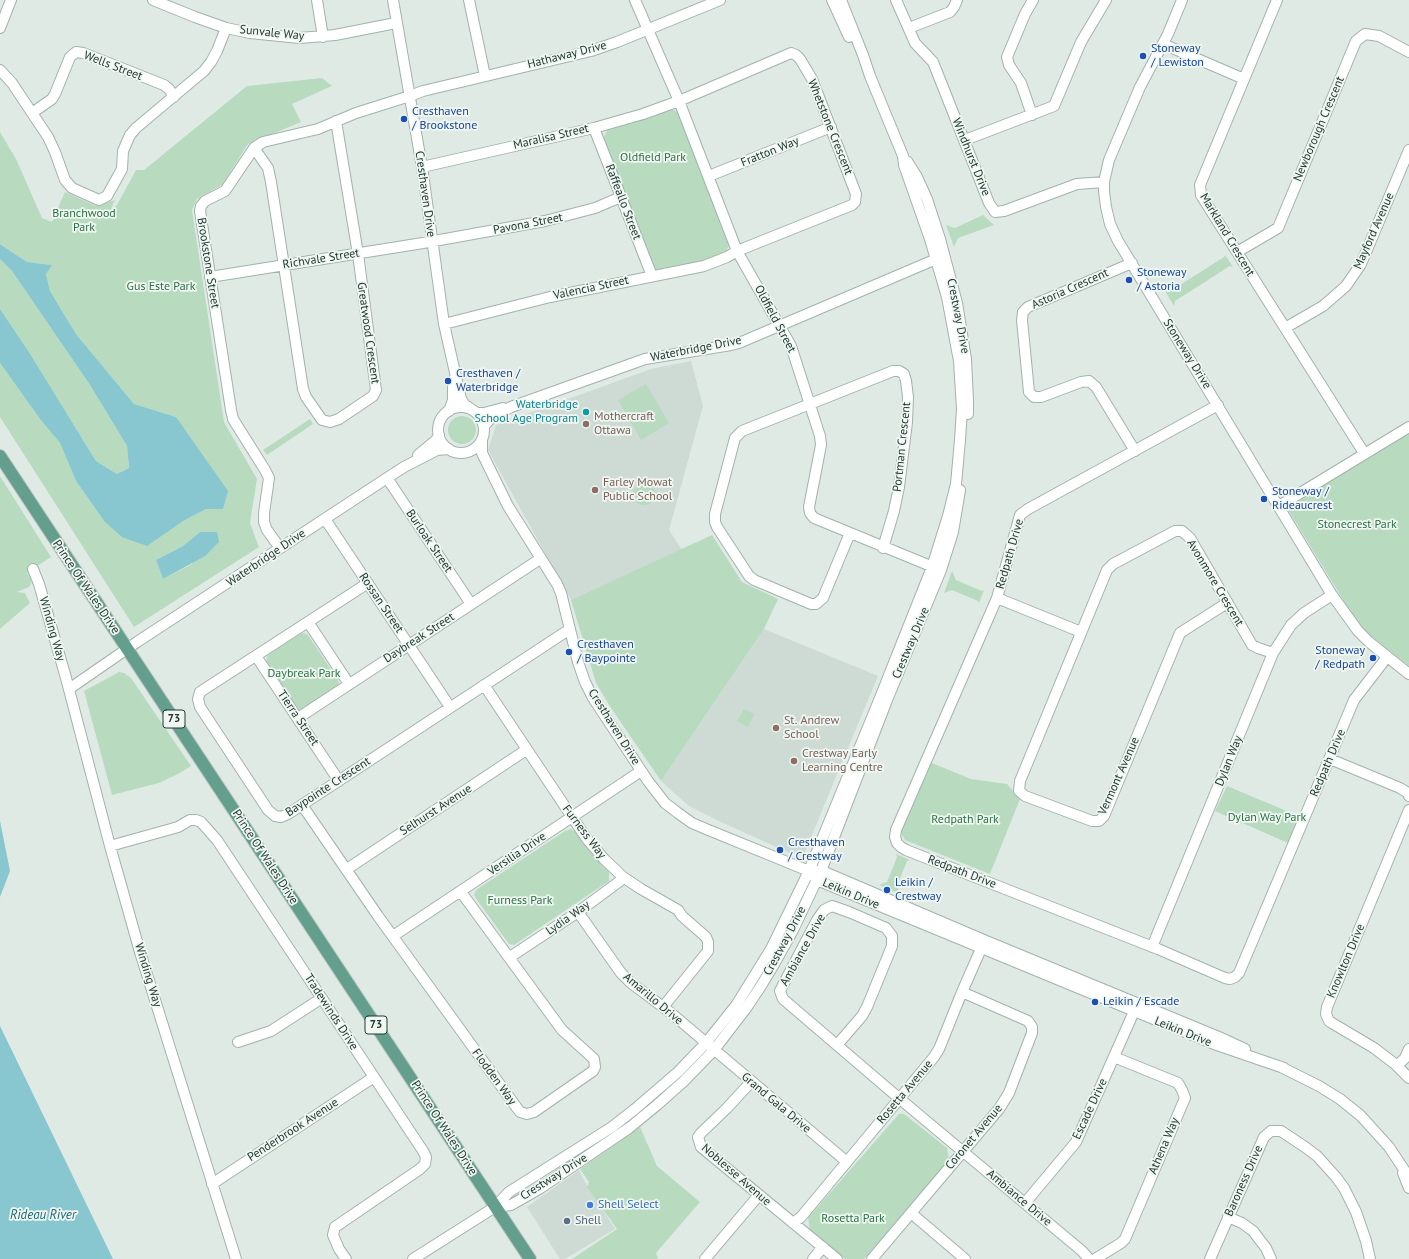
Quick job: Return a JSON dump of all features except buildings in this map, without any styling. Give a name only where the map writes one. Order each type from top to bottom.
[{"type":"main road","name":"Prince Of Wales Drive","points":[[0,456],[530,1259]]},
{"type":"street","points":[[1,22],[11,0]]},
{"type":"street","name":"Sunvale Way","points":[[153,0],[195,18],[226,28],[250,33],[293,38],[323,37],[396,23]]},
{"type":"street","points":[[317,0],[323,37]]},
{"type":"street","name":"Cresthaven Drive","points":[[393,0],[422,168],[444,324],[461,399],[465,405],[474,411]]},
{"type":"street","points":[[472,0],[485,76]]},
{"type":"street","name":"Oldfield Street","points":[[635,0],[679,101],[737,251],[791,346],[820,436],[821,445],[809,507],[810,513],[814,518],[883,548],[937,568]]},
{"type":"street","name":"Hathaway Drive","points":[[410,96],[423,90],[591,51],[648,30],[720,0]]},
{"type":"street","name":"Crestway Drive","points":[[832,0],[859,58],[870,76]]},
{"type":"street","name":"Crestway Drive","points":[[495,1207],[511,1205],[539,1189],[629,1128],[684,1081],[714,1050],[747,1007],[774,966],[819,875],[937,568],[956,484],[962,409],[959,362],[940,257],[930,239],[904,165],[903,156],[841,0]]},
{"type":"street","name":"Windhurst Drive","points":[[896,0],[914,43],[933,62],[989,203],[995,212],[1004,211],[1077,184],[1104,182]]},
{"type":"street","points":[[909,28],[950,12],[957,0]]},
{"type":"street","points":[[1032,115],[1021,83],[1009,65],[1007,57],[1025,14],[1033,0]]},
{"type":"street","points":[[965,140],[1054,106],[1081,42],[1106,0]]},
{"type":"street","name":"Stoneway Drive","points":[[1182,0],[1163,44],[1147,72],[1137,94],[1114,148],[1107,169],[1104,182],[1105,199],[1110,224],[1118,241],[1332,595],[1358,631],[1409,674]]},
{"type":"street","name":"Markland Crescent","points":[[1277,0],[1200,185],[1201,195],[1364,453]]},
{"type":"street","points":[[0,70],[12,83],[53,147],[65,180],[72,188],[99,200],[107,196],[122,169],[124,151],[130,135],[136,128],[204,71],[211,62],[226,28]]},
{"type":"street","name":"Newborough Crescent","points":[[1237,252],[1278,228],[1356,41],[1365,34],[1379,36],[1409,52]]},
{"type":"street","points":[[1163,44],[1244,79]]},
{"type":"street","name":"Wells Street","points":[[32,113],[52,99],[70,57],[76,52],[83,53],[164,85],[174,97]]},
{"type":"street","name":"Whetstone Crescent","points":[[679,101],[791,53],[796,54],[812,79],[856,194],[855,202],[852,205],[737,251]]},
{"type":"street","points":[[254,148],[264,142],[304,133],[356,113],[410,96]]},
{"type":"street","name":"Maralisa Street","points":[[422,168],[594,128],[643,114],[679,101]]},
{"type":"street","name":"Greatwood Crescent","points":[[254,148],[268,168],[271,182],[303,389],[306,397],[322,420],[330,422],[339,419],[373,396],[376,390],[358,254],[336,121]]},
{"type":"street","name":"Fratton Way","points":[[709,176],[830,127]]},
{"type":"street","name":"Raffeallo Street","points":[[594,128],[652,276]]},
{"type":"street","name":"Brookstone Street","points":[[254,148],[225,191],[205,201],[201,206],[200,211],[233,419],[265,470],[268,478],[264,522],[267,530],[280,548]]},
{"type":"street","name":"Mayford Avenue","points":[[1285,328],[1323,306],[1346,286],[1361,264],[1409,150]]},
{"type":"street","name":"Pavona Street","points":[[432,242],[545,221],[595,208],[621,198]]},
{"type":"street","name":"Richvale Street","points":[[210,277],[432,242]]},
{"type":"street","name":"Valencia Street","points":[[444,324],[550,297],[704,266],[727,257],[737,251]]},
{"type":"street","name":"Waterbridge Drive","points":[[484,426],[491,418],[511,407],[645,359],[731,345],[781,326],[940,257]]},
{"type":"street","name":"Astoria Crescent","points":[[1132,263],[1028,307],[1023,312],[1022,320],[1029,392],[1034,397],[1041,397],[1081,382],[1089,381],[1096,386],[1135,451]]},
{"type":"street","name":"Cresthaven Drive","points":[[449,411],[453,400],[453,364]]},
{"type":"street","name":"Portman Crescent","points":[[810,404],[893,371],[899,371],[904,374],[908,397],[905,442],[894,512],[883,548]]},
{"type":"street","points":[[810,404],[742,431],[738,434],[735,438],[717,507],[715,522],[749,576],[754,580],[811,604],[816,604],[823,598],[850,533]]},
{"type":"street","name":"Redpath Drive","points":[[1218,405],[1028,509],[1020,515],[997,598],[896,830],[895,837],[897,843],[906,850],[1230,979],[1239,973],[1354,700],[1387,657]]},
{"type":"street","points":[[463,407],[474,411],[481,419],[484,426],[482,440],[478,446],[471,451],[456,452],[449,450],[443,444],[439,435],[438,430],[440,422],[449,411],[456,408],[463,407]]},
{"type":"street","name":"Waterbridge Drive","points":[[474,411],[511,407]]},
{"type":"street","points":[[1279,506],[1409,427]]},
{"type":"street","name":"Waterbridge Drive","points":[[404,467],[433,443],[439,435]]},
{"type":"street","name":"Cresthaven Drive","points":[[482,440],[482,453],[508,506],[557,584],[561,593],[578,662],[591,692],[641,771],[665,803],[692,823],[809,872]]},
{"type":"street","name":"Waterbridge Drive","points":[[127,649],[404,467],[436,450],[449,450]]},
{"type":"street","name":"Cresthaven Drive","points":[[467,452],[475,456],[496,480]]},
{"type":"street","name":"Burloak Street","points":[[387,478],[471,604]]},
{"type":"street","name":"Rossan Street","points":[[325,519],[450,707]]},
{"type":"street","name":"Avonmore Crescent","points":[[1081,632],[1107,570],[1113,564],[1175,531],[1182,531],[1190,538],[1252,645],[1273,653]]},
{"type":"street","name":"Daybreak Street","points":[[298,718],[540,559]]},
{"type":"street","name":"Crestway Drive","points":[[495,1207],[509,1192],[612,1126],[635,1109],[678,1072],[706,1043],[737,1004],[771,949],[809,872],[880,698],[937,568]]},
{"type":"street","name":"Winding Way","points":[[33,569],[39,584],[69,689],[110,846],[140,952],[236,1259]]},
{"type":"street","name":"Baypointe Crescent","points":[[368,583],[200,692],[198,699],[200,707],[268,810],[275,816],[281,817],[288,814],[570,628]]},
{"type":"street","name":"Dylan Way","points":[[1152,947],[1273,653],[1291,625],[1304,613],[1332,595]]},
{"type":"street","points":[[997,598],[1081,632]]},
{"type":"street","name":"Vermont Avenue","points":[[1081,632],[1020,781],[1019,792],[1025,796],[1092,821],[1099,821],[1104,816],[1180,633],[1227,603]]},
{"type":"street","points":[[308,622],[349,684]]},
{"type":"street","points":[[69,689],[127,649]]},
{"type":"street","name":"Tierra Street","points":[[256,656],[339,781]]},
{"type":"street","name":"Furness Way","points":[[484,685],[526,750],[587,839],[623,876],[641,889],[678,910],[682,916],[706,937],[708,942],[708,951],[663,1007]]},
{"type":"street","name":"Selhurst Avenue","points":[[346,869],[526,750]]},
{"type":"street","points":[[1330,759],[1400,788],[1408,793],[1409,796]]},
{"type":"street","name":"Versilia Drive","points":[[393,936],[641,771]]},
{"type":"street","name":"Flodden Way","points":[[302,805],[378,916],[520,1112],[527,1114],[534,1112],[593,1071],[595,1063],[592,1057],[562,1030],[461,892]]},
{"type":"street","name":"Knowlton Drive","points":[[1409,810],[1327,1007],[1326,1014],[1329,1021],[1374,1048],[1397,1066],[1409,1078]]},
{"type":"street","name":"Tradewinds Drive","points":[[110,846],[178,827],[190,820],[201,822],[217,840],[423,1151],[426,1157],[425,1164],[420,1169],[335,1227],[333,1236],[346,1259]]},
{"type":"street","name":"Leikin Drive","points":[[809,872],[1135,1008],[1219,1037],[1284,1068],[1319,1086],[1351,1107],[1376,1131],[1396,1156],[1409,1177]]},
{"type":"street","name":"Lydia Way","points":[[510,957],[578,912],[620,881],[623,876]]},
{"type":"street","name":"Ambiance Drive","points":[[837,1045],[867,1008],[892,946],[892,936],[886,928],[832,906],[828,907],[821,913],[780,990],[783,999],[900,1099],[1082,1251],[1089,1259]]},
{"type":"street","name":"Amarillo Drive","points":[[578,912],[621,972],[632,983],[706,1043]]},
{"type":"street","name":"Rosetta Avenue","points":[[793,1224],[801,1217],[934,1057],[939,1049],[983,944]]},
{"type":"street","name":"Coronet Avenue","points":[[872,1259],[999,1109],[1009,1094],[1032,1033],[1032,1027],[1028,1021],[962,992]]},
{"type":"street","points":[[238,1042],[271,1031],[322,998]]},
{"type":"street","name":"Escade Drive","points":[[1025,1203],[1076,1142],[1135,1008]]},
{"type":"street","name":"Grand Gala Drive","points":[[706,1043],[847,1162]]},
{"type":"street","points":[[1397,1066],[1405,1058],[1409,1050]]},
{"type":"street","name":"Athena Way","points":[[1095,1259],[1125,1239],[1184,1098],[1178,1083],[1114,1057]]},
{"type":"street","name":"Penderbrook Avenue","points":[[212,1184],[374,1077]]},
{"type":"street","name":"Noblesse Avenue","points":[[751,1082],[728,1108],[701,1132],[698,1137],[701,1147],[837,1259]]},
{"type":"street","name":"Baroness Drive","points":[[1210,1259],[1264,1137],[1271,1131],[1281,1132],[1311,1151],[1336,1177],[1344,1188],[1356,1212],[1366,1241],[1370,1259]]},
{"type":"street","name":"Leikin Drive","points":[[1396,1156],[1409,1188]]},
{"type":"street","points":[[705,1259],[759,1195]]},
{"type":"street","points":[[413,1259],[495,1207]]},
{"type":"street","points":[[911,1213],[964,1259]]},
{"type":"street","points":[[1228,1217],[1242,1223],[1253,1231],[1266,1248],[1271,1259]]},
{"type":"street","points":[[813,1259],[823,1247]]},
{"type":"shaded area","name":"Farley Mowat Public School","points":[[691,361],[703,406],[669,530],[682,550],[571,600],[488,450],[496,425],[651,369]]},
{"type":"shaded area","name":"St. Andrew School","points":[[764,629],[878,676],[804,854],[792,854],[689,806],[661,781]]},
{"type":"shaded area","points":[[579,1170],[586,1184],[615,1229],[565,1259],[560,1259],[527,1207]]},
{"type":"green space","points":[[322,78],[332,86],[292,104],[301,122],[248,144],[222,185],[197,199],[192,210],[224,422],[257,479],[250,523],[259,547],[134,627],[0,417],[0,363],[40,419],[60,443],[76,481],[104,521],[183,521],[206,509],[223,509],[176,417],[134,404],[76,334],[50,291],[46,274],[51,265],[27,262],[0,244],[0,132],[16,159],[42,218],[52,222],[65,192],[96,206],[115,200],[111,209],[117,205],[136,170],[144,170],[247,86]],"holes":[[[200,532],[192,564],[163,579],[156,560],[183,546]]]},
{"type":"green space","name":"Oldfield Park","points":[[668,110],[674,110],[679,113],[729,245],[724,255],[661,272],[654,269],[603,139],[608,129]]},
{"type":"green space","points":[[983,215],[994,225],[958,238],[954,247],[946,225],[955,228]]},
{"type":"green space","points":[[1225,255],[1233,267],[1230,266],[1175,301],[1174,306],[1165,291],[1169,292]]},
{"type":"green space","points":[[0,259],[12,271],[90,385],[127,446],[129,468],[117,474],[96,461],[29,352],[0,309]]},
{"type":"green space","points":[[646,384],[669,423],[641,440],[618,400]]},
{"type":"green space","points":[[462,416],[472,420],[476,430],[472,440],[462,444],[452,440],[448,430],[452,420]]},
{"type":"green space","points":[[310,419],[313,424],[267,455],[263,450]]},
{"type":"green space","name":"Stonecrest Park","points":[[1409,433],[1409,666],[1370,635],[1356,621],[1287,508]]},
{"type":"green space","points":[[0,476],[51,557],[27,573],[31,579],[29,587],[17,592],[25,593],[30,603],[0,629]]},
{"type":"green space","points":[[644,483],[648,484],[654,490],[654,498],[648,504],[644,505],[640,504],[634,498],[633,494],[634,490],[640,484]]},
{"type":"green space","points":[[712,535],[742,582],[778,599],[764,629],[661,781],[611,708],[596,683],[571,600]]},
{"type":"green space","points":[[952,571],[956,580],[982,591],[984,590],[979,603],[978,601],[952,590],[944,593]]},
{"type":"green space","name":"Daybreak Park","points":[[304,633],[308,635],[338,680],[339,684],[336,688],[300,712],[266,662],[268,655],[300,634]]},
{"type":"green space","points":[[119,672],[124,673],[131,678],[191,766],[159,783],[112,795],[84,691]]},
{"type":"green space","points":[[744,709],[754,714],[748,727],[737,721]]},
{"type":"green space","name":"Redpath Park","points":[[927,761],[971,779],[1007,784],[1020,799],[990,874],[905,840],[898,828]]},
{"type":"green space","name":"Dylan Way Park","points":[[1227,786],[1301,817],[1288,843],[1215,811]]},
{"type":"green space","name":"Furness Park","points":[[571,829],[594,857],[609,872],[609,881],[514,945],[509,944],[477,900],[474,895],[476,890],[565,831]]},
{"type":"green space","points":[[896,854],[910,860],[907,861],[897,886],[900,894],[879,885],[887,882],[897,857]]},
{"type":"green space","name":"Rosetta Park","points":[[899,1114],[904,1114],[947,1148],[949,1160],[864,1259],[845,1259],[810,1231],[808,1218]]},
{"type":"green space","points":[[640,1127],[657,1166],[700,1202],[656,1253],[658,1259],[572,1259],[617,1229],[587,1187],[589,1182],[580,1169]]},
{"type":"water","points":[[0,244],[27,262],[52,265],[46,274],[50,291],[76,334],[134,404],[176,417],[228,491],[223,509],[206,509],[183,521],[147,546],[122,537],[104,521],[76,481],[60,443],[40,419],[0,363],[0,309],[29,352],[96,461],[117,474],[129,468],[127,446],[90,385],[12,271],[0,259]]},
{"type":"water","points":[[200,532],[217,532],[219,542],[205,556],[163,579],[156,560],[183,546]]},
{"type":"water","points":[[0,821],[10,871],[0,897]]},
{"type":"water","name":"Rideau River","points":[[0,1026],[113,1259],[0,1259]]},
{"type":"place","name":"Stoneway / Lewiston","points":[[1143,56]]},
{"type":"place","name":"Cresthaven / Brookstone","points":[[404,119]]},
{"type":"place","name":"Stoneway / Astoria","points":[[1129,280]]},
{"type":"place","name":"Cresthaven / Waterbridge","points":[[448,381]]},
{"type":"place","name":"Waterbridge School Age Program","points":[[586,412]]},
{"type":"place","name":"Mothercraft Ottawa","points":[[586,424]]},
{"type":"place","name":"Farley Mowat Public School","points":[[595,490]]},
{"type":"place","name":"Stoneway / Rideaucrest","points":[[1264,499]]},
{"type":"place","name":"Cresthaven / Baypointe","points":[[569,652]]},
{"type":"place","name":"Stoneway / Redpath","points":[[1373,658]]},
{"type":"place","name":"St. Andrew School","points":[[776,728]]},
{"type":"place","name":"Crestway Early Learning Centre","points":[[794,761]]},
{"type":"place","name":"Cresthaven / Crestway","points":[[780,850]]},
{"type":"place","name":"Leikin / Crestway","points":[[887,890]]},
{"type":"place","name":"Leikin / Escade","points":[[1095,1002]]},
{"type":"place","name":"Shell Select","points":[[590,1205]]},
{"type":"place","name":"Shell","points":[[567,1221]]},
{"type":"park label","name":"Branchwood Park","points":[[84,221]]},
{"type":"park label","name":"Gus Este Park","points":[[161,287]]}]
